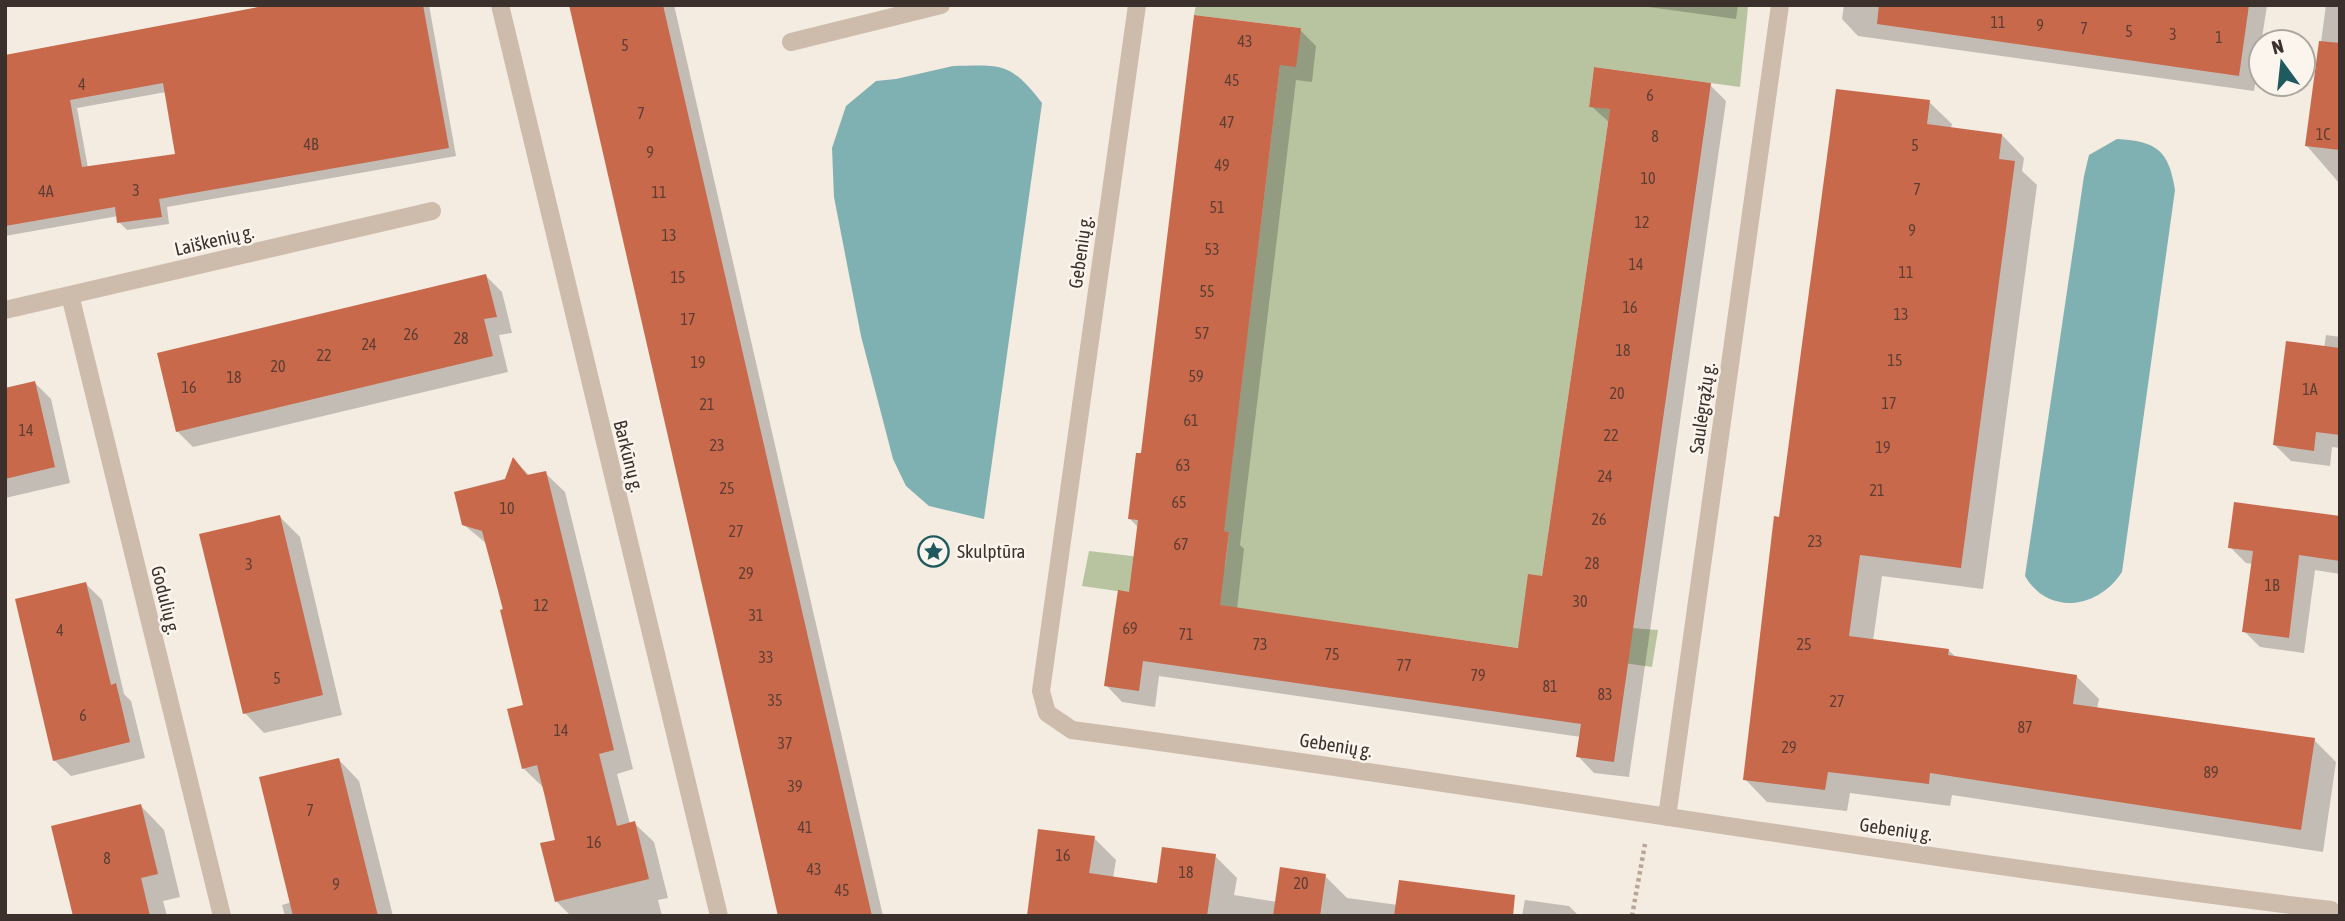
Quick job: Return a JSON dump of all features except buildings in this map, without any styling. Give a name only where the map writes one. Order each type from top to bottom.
[{"type":"street","name":"Barkūnų g.","points":[[500,5],[719,916]]},
{"type":"street","points":[[791,42],[941,5]]},
{"type":"street","name":"Gebenių g.","points":[[1137,5],[1041,691],[1047,713],[1072,730],[1265,756],[1658,816],[2331,910]]},
{"type":"street","name":"Saulėgrąžų g.","points":[[1658,816],[1780,5]]},
{"type":"street","name":"Laiškenių g.","points":[[5,310],[432,211]]},
{"type":"street","name":"Godulių g.","points":[[70,295],[222,916]]},
{"type":"path","points":[[1632,916],[1658,816]]},
{"type":"green space","points":[[1196,5],[1748,7],[1740,87],[1594,67],[1589,106],[1610,109],[1542,576],[1632,628],[1658,630],[1652,667],[1082,586],[1089,551],[1225,567],[1229,532],[1204,528],[1226,512],[1280,65],[1301,28],[1194,15]]},
{"type":"water","points":[[953,66],[995,66],[1004,69],[1022,80],[1042,103],[984,519],[929,506],[906,486],[893,459],[861,336],[834,197],[832,148],[846,106],[876,81]]},
{"type":"water","points":[[2117,139],[2142,142],[2158,150],[2169,165],[2175,190],[2122,572],[2100,594],[2073,603],[2059,602],[2035,589],[2025,576],[2084,176],[2089,155]]},
{"type":"place","name":"Skulptūra","points":[[934,551]]}]
